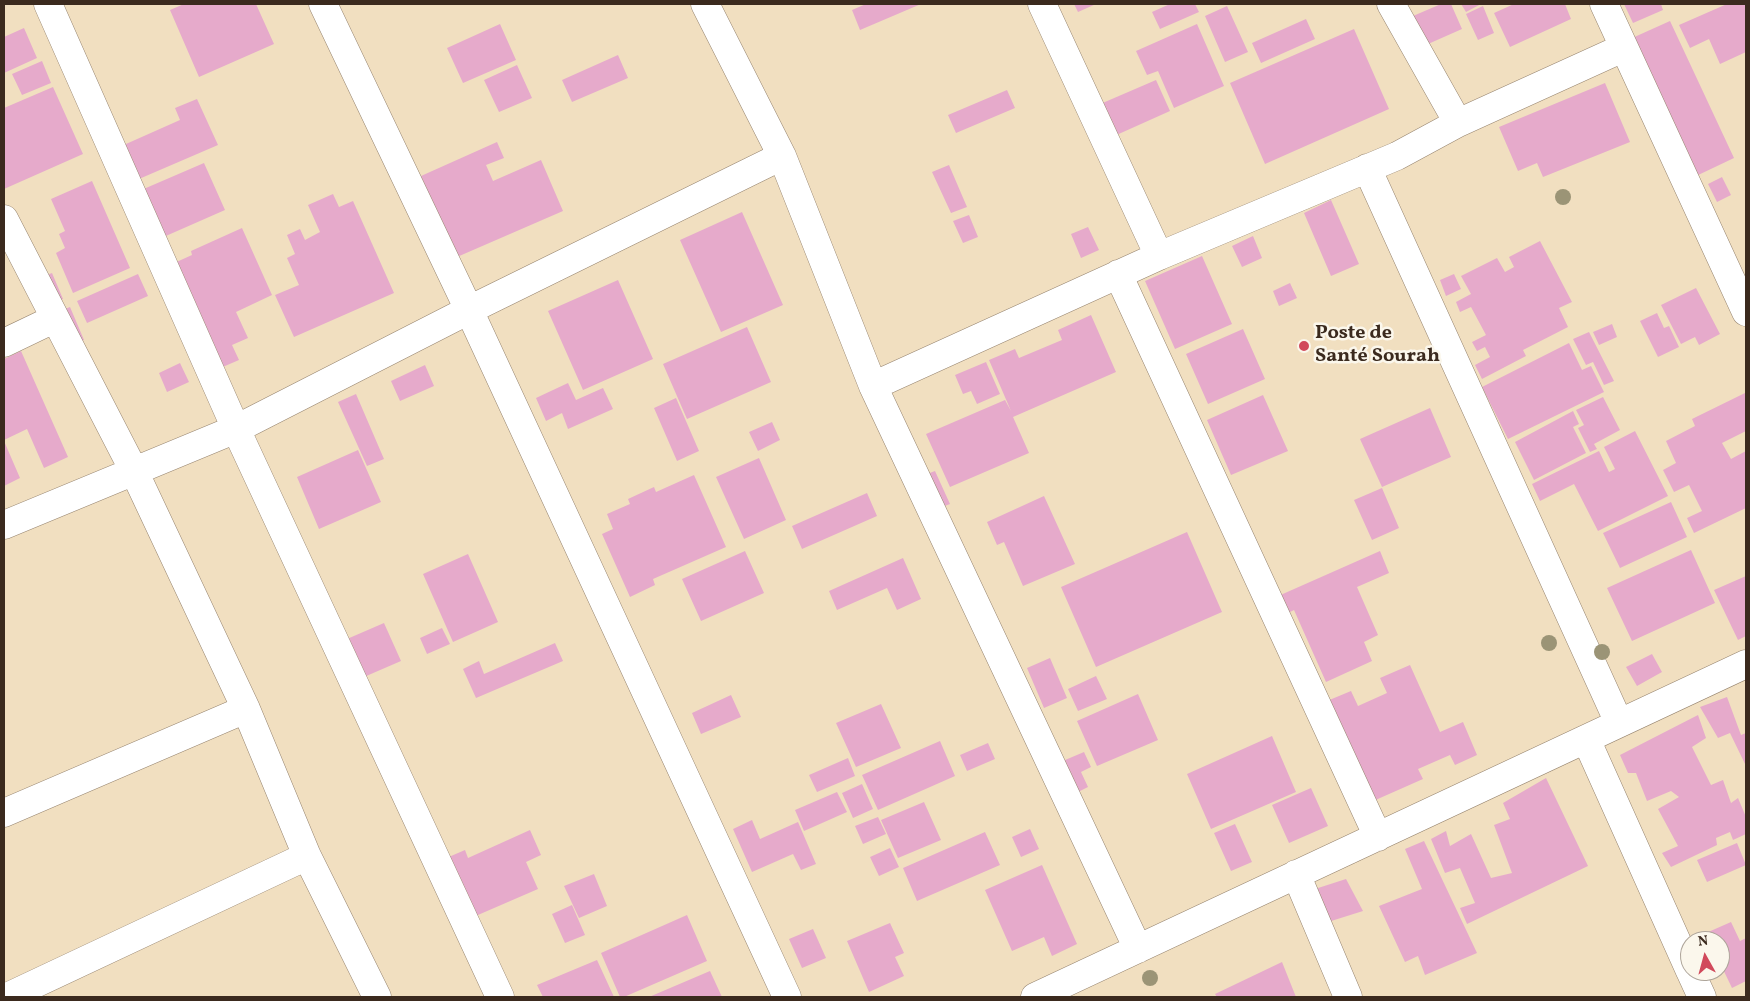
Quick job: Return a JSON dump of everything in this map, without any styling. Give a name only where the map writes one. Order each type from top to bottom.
[{"type":"street","points":[[48,4],[112,144],[236,429],[500,997]]},
{"type":"street","points":[[323,4],[469,310],[786,997]]},
{"type":"street","points":[[705,4],[782,156],[873,386],[1138,949]]},
{"type":"street","points":[[1042,4],[1159,256]]},
{"type":"street","points":[[1391,4],[1458,123]]},
{"type":"street","points":[[1604,4],[1746,311]]},
{"type":"street","points":[[873,386],[1159,256],[1397,156],[1458,123],[1623,48]]},
{"type":"street","points":[[4,525],[236,429],[469,310],[782,156]]},
{"type":"street","points":[[1367,168],[1619,723]]},
{"type":"street","points":[[4,220],[134,471],[246,709],[307,856],[377,997]]},
{"type":"street","points":[[1118,274],[1378,837]]},
{"type":"street","points":[[4,343],[54,319]]},
{"type":"street","points":[[1034,997],[1746,664]]},
{"type":"street","points":[[4,814],[246,709]]},
{"type":"street","points":[[1586,739],[1680,949]]},
{"type":"street","points":[[7,997],[307,856]]},
{"type":"street","points":[[1296,874],[1348,997]]},
{"type":"street","points":[[1695,981],[1702,997]]},
{"type":"building","points":[[184,4],[256,4],[274,44],[199,77],[170,10]]},
{"type":"building","points":[[866,4],[921,4],[860,30],[852,10]]},
{"type":"building","points":[[1074,4],[1096,4],[1078,12]]},
{"type":"building","points":[[1170,4],[1195,4],[1199,12],[1160,29],[1152,12]]},
{"type":"building","points":[[1441,4],[1451,4],[1462,29],[1419,48],[1406,19]]},
{"type":"building","points":[[1461,4],[1481,4],[1466,12]]},
{"type":"building","points":[[1514,4],[1565,4],[1571,19],[1510,47],[1494,13]]},
{"type":"building","points":[[1624,4],[1661,4],[1663,10],[1633,23]]},
{"type":"building","points":[[1727,4],[1746,4],[1746,52],[1720,64],[1709,39],[1690,48],[1679,25]]},
{"type":"building","points":[[1227,6],[1248,52],[1225,62],[1205,16]]},
{"type":"building","points":[[1483,6],[1494,33],[1478,40],[1466,14]]},
{"type":"building","points":[[1306,19],[1315,39],[1261,63],[1252,43]]},
{"type":"building","points":[[1670,21],[1734,158],[1694,177],[1630,39]]},
{"type":"building","points":[[500,24],[516,60],[463,83],[447,48]]},
{"type":"building","points":[[1197,24],[1224,86],[1174,108],[1158,71],[1147,75],[1136,51]]},
{"type":"building","points":[[24,28],[37,58],[4,73],[4,37]]},
{"type":"building","points":[[1354,29],[1389,109],[1265,164],[1230,83]]},
{"type":"building","points":[[618,55],[628,78],[572,102],[562,80]]},
{"type":"building","points":[[42,61],[51,83],[22,95],[12,74]]},
{"type":"building","points":[[517,65],[532,98],[499,112],[484,80]]},
{"type":"building","points":[[1156,80],[1170,111],[1112,137],[1098,105]]},
{"type":"building","points":[[1605,83],[1630,142],[1543,177],[1537,163],[1518,171],[1499,127]]},
{"type":"building","points":[[53,87],[83,154],[4,189],[4,108]]},
{"type":"building","points":[[1007,90],[1015,108],[956,133],[948,115]]},
{"type":"building","points":[[197,99],[218,145],[132,182],[117,148],[180,120],[175,108]]},
{"type":"building","points":[[497,142],[504,158],[486,165],[493,181],[541,160],[563,211],[457,257],[421,176]]},
{"type":"building","points":[[204,163],[225,210],[159,239],[139,191]]},
{"type":"building","points":[[949,165],[967,207],[951,213],[932,172]]},
{"type":"building","points":[[1722,177],[1731,195],[1717,202],[1708,184]]},
{"type":"building","points":[[92,181],[130,268],[73,293],[56,253],[65,248],[59,234],[65,231],[51,199]]},
{"type":"building","points":[[333,194],[339,207],[353,201],[394,293],[294,337],[275,295],[299,285],[287,258],[295,254],[287,235],[300,229],[305,240],[320,232],[308,205]]},
{"type":"building","points":[[1331,200],[1359,264],[1331,276],[1304,213]]},
{"type":"building","points":[[742,212],[783,305],[721,332],[680,240]]},
{"type":"building","points":[[969,215],[978,237],[963,243],[953,221]]},
{"type":"building","points":[[1088,227],[1099,250],[1081,258],[1071,234]]},
{"type":"building","points":[[242,228],[272,295],[236,312],[248,338],[232,345],[239,360],[218,369],[172,264],[192,255],[191,251]]},
{"type":"building","points":[[1253,236],[1262,258],[1242,267],[1232,246]]},
{"type":"building","points":[[1540,241],[1572,302],[1559,308],[1568,327],[1523,350],[1526,356],[1482,379],[1475,365],[1490,357],[1485,347],[1477,351],[1472,342],[1486,335],[1471,307],[1460,312],[1456,302],[1471,294],[1461,276],[1497,258],[1505,272],[1514,267],[1509,257]]},
{"type":"building","points":[[1202,256],[1232,324],[1175,349],[1145,281]]},
{"type":"building","points":[[52,273],[63,299],[49,305],[37,279]]},
{"type":"building","points":[[138,274],[148,296],[87,323],[77,301]]},
{"type":"building","points":[[1454,274],[1461,289],[1446,296],[1440,280]]},
{"type":"building","points":[[618,280],[653,359],[583,390],[548,311]]},
{"type":"building","points":[[1290,283],[1297,298],[1279,306],[1273,291]]},
{"type":"building","points":[[1696,288],[1720,334],[1699,345],[1695,337],[1681,344],[1661,305]]},
{"type":"building","points":[[70,307],[84,340],[70,347],[55,313]]},
{"type":"building","points":[[1657,313],[1664,328],[1669,326],[1679,347],[1658,357],[1640,321]]},
{"type":"building","points":[[1091,315],[1116,372],[1013,417],[1029,453],[950,487],[926,434],[1005,400],[1011,411],[989,360],[1015,349],[1019,358],[1062,340],[1058,330]]},
{"type":"building","points":[[1612,324],[1617,337],[1599,345],[1593,332]]},
{"type":"building","points":[[747,327],[771,382],[687,419],[663,364]]},
{"type":"building","points":[[1243,329],[1265,379],[1208,404],[1186,354]]},
{"type":"building","points":[[1589,332],[1614,381],[1604,385],[1593,362],[1586,365],[1573,339]]},
{"type":"building","points":[[1569,343],[1582,370],[1591,366],[1604,392],[1508,439],[1482,387]]},
{"type":"building","points":[[21,351],[68,457],[44,468],[27,429],[4,440],[4,359]]},
{"type":"building","points":[[986,362],[1000,394],[977,404],[971,391],[963,394],[955,375]]},
{"type":"building","points":[[180,363],[189,382],[167,392],[159,373]]},
{"type":"building","points":[[425,365],[434,386],[400,401],[391,381]]},
{"type":"building","points":[[568,383],[576,400],[603,388],[613,409],[568,429],[562,413],[546,421],[536,398]]},
{"type":"building","points":[[1745,393],[1746,431],[1722,443],[1731,459],[1746,451],[1746,508],[1694,533],[1687,518],[1702,511],[1689,485],[1674,492],[1663,470],[1676,463],[1666,441],[1695,426],[1692,419]]},
{"type":"building","points":[[356,394],[384,459],[367,466],[338,402]]},
{"type":"building","points":[[1263,395],[1288,451],[1231,475],[1207,420]]},
{"type":"building","points":[[1603,397],[1620,430],[1594,444],[1597,449],[1590,452],[1578,428],[1584,425],[1576,410]]},
{"type":"building","points":[[676,398],[699,451],[677,461],[654,408]]},
{"type":"building","points":[[1430,408],[1451,457],[1382,487],[1360,439]]},
{"type":"building","points":[[1573,411],[1579,424],[1573,427],[1586,453],[1534,480],[1515,442]]},
{"type":"building","points":[[772,422],[780,440],[758,451],[749,432]]},
{"type":"building","points":[[1635,431],[1668,496],[1598,531],[1574,484],[1540,501],[1532,484],[1599,451],[1609,472],[1615,469],[1604,447]]},
{"type":"building","points":[[4,441],[20,478],[4,486]]},
{"type":"building","points":[[358,450],[381,502],[319,529],[297,477]]},
{"type":"building","points":[[759,458],[786,520],[744,539],[716,477]]},
{"type":"building","points":[[935,471],[950,504],[934,510],[919,477]]},
{"type":"building","points":[[694,475],[726,547],[653,579],[655,585],[630,597],[602,534],[613,529],[607,514],[630,504],[628,499],[654,487],[656,492]]},
{"type":"building","points":[[1382,488],[1399,528],[1372,540],[1354,500]]},
{"type":"building","points":[[867,493],[877,516],[802,549],[792,526]]},
{"type":"building","points":[[1044,496],[1075,564],[1023,586],[1004,542],[997,545],[987,522]]},
{"type":"building","points":[[1671,502],[1687,537],[1620,568],[1603,533]]},
{"type":"building","points":[[1187,532],[1222,612],[1096,667],[1061,587]]},
{"type":"building","points":[[1691,550],[1715,603],[1632,641],[1607,588]]},
{"type":"building","points":[[745,551],[764,593],[701,621],[682,579]]},
{"type":"building","points":[[1380,551],[1389,573],[1357,587],[1378,635],[1364,642],[1372,661],[1326,682],[1294,610],[1284,615],[1276,597]]},
{"type":"building","points":[[468,554],[498,622],[453,642],[423,574]]},
{"type":"building","points":[[903,558],[921,599],[897,610],[887,588],[837,610],[829,591]]},
{"type":"building","points":[[1746,576],[1746,636],[1738,640],[1714,590]]},
{"type":"building","points":[[384,623],[401,661],[364,677],[347,639]]},
{"type":"building","points":[[442,628],[450,644],[427,654],[420,638]]},
{"type":"building","points":[[555,643],[563,661],[476,698],[463,669],[479,661],[484,674]]},
{"type":"building","points":[[1652,654],[1662,672],[1637,686],[1626,667]]},
{"type":"building","points":[[1050,658],[1067,698],[1044,708],[1027,668]]},
{"type":"building","points":[[1410,665],[1440,732],[1463,722],[1477,755],[1455,765],[1450,755],[1418,769],[1423,779],[1371,802],[1327,701],[1351,691],[1358,706],[1387,693],[1380,678]]},
{"type":"building","points":[[1096,676],[1107,699],[1078,711],[1068,689]]},
{"type":"building","points":[[1138,694],[1158,740],[1097,766],[1077,721]]},
{"type":"building","points":[[731,695],[741,717],[701,734],[692,713]]},
{"type":"building","points":[[1727,697],[1741,735],[1746,733],[1746,766],[1730,733],[1718,738],[1700,707]]},
{"type":"building","points":[[881,704],[901,748],[856,767],[836,723]]},
{"type":"building","points":[[1698,715],[1706,738],[1692,747],[1711,785],[1723,780],[1731,803],[1738,798],[1746,817],[1746,834],[1733,840],[1730,832],[1716,838],[1717,845],[1671,867],[1662,853],[1678,846],[1658,809],[1679,797],[1671,791],[1647,801],[1636,773],[1628,773],[1620,755]]},
{"type":"building","points":[[1272,736],[1296,792],[1211,829],[1187,774]]},
{"type":"building","points":[[940,741],[955,776],[878,810],[862,775]]},
{"type":"building","points":[[988,743],[995,759],[967,771],[960,755]]},
{"type":"building","points":[[1084,752],[1091,767],[1081,772],[1088,787],[1072,795],[1058,763]]},
{"type":"building","points":[[848,758],[855,776],[817,792],[809,775]]},
{"type":"building","points":[[1546,778],[1588,866],[1467,924],[1460,908],[1475,903],[1460,868],[1445,873],[1431,839],[1446,831],[1450,846],[1471,834],[1491,878],[1512,873],[1494,825],[1510,819],[1503,803]]},
{"type":"building","points":[[862,784],[873,809],[853,818],[842,793]]},
{"type":"building","points":[[1311,788],[1328,826],[1289,843],[1272,805]]},
{"type":"building","points":[[837,792],[847,812],[804,831],[795,810]]},
{"type":"building","points":[[924,802],[941,840],[898,858],[881,820]]},
{"type":"building","points":[[878,817],[886,834],[863,844],[855,826]]},
{"type":"building","points":[[752,820],[760,839],[798,822],[816,864],[801,870],[793,854],[752,872],[733,829]]},
{"type":"building","points":[[1235,824],[1252,862],[1231,871],[1214,833]]},
{"type":"building","points":[[1030,829],[1039,849],[1021,857],[1012,837]]},
{"type":"building","points":[[530,830],[541,855],[526,862],[538,889],[471,918],[444,859],[465,850],[468,858]]},
{"type":"building","points":[[985,832],[1000,865],[917,901],[903,868]]},
{"type":"building","points":[[1424,841],[1477,953],[1425,975],[1418,956],[1405,962],[1379,906],[1422,889],[1405,849]]},
{"type":"building","points":[[1737,843],[1746,865],[1707,882],[1697,860]]},
{"type":"building","points":[[890,848],[899,867],[879,876],[870,857]]},
{"type":"building","points":[[1042,865],[1077,944],[1052,956],[1044,937],[1012,951],[985,890]]},
{"type":"building","points":[[594,874],[607,906],[579,918],[564,886]]},
{"type":"building","points":[[1346,879],[1363,911],[1328,922],[1315,889]]},
{"type":"building","points":[[572,905],[585,935],[565,943],[552,914]]},
{"type":"building","points":[[687,915],[707,961],[624,997],[620,997],[601,953]]},
{"type":"building","points":[[1731,922],[1740,941],[1746,938],[1746,981],[1732,988],[1729,981],[1730,931],[1711,931]]},
{"type":"building","points":[[890,923],[904,953],[895,957],[904,976],[869,992],[847,941]]},
{"type":"building","points":[[813,929],[826,958],[802,968],[789,939]]},
{"type":"building","points":[[597,960],[614,997],[543,997],[537,985]]},
{"type":"building","points":[[1282,962],[1296,997],[1217,997],[1215,994]]},
{"type":"building","points":[[710,971],[722,997],[649,997]]},
{"type":"place","name":"Poste de Santé Sourah","points":[[1304,346]]}]
